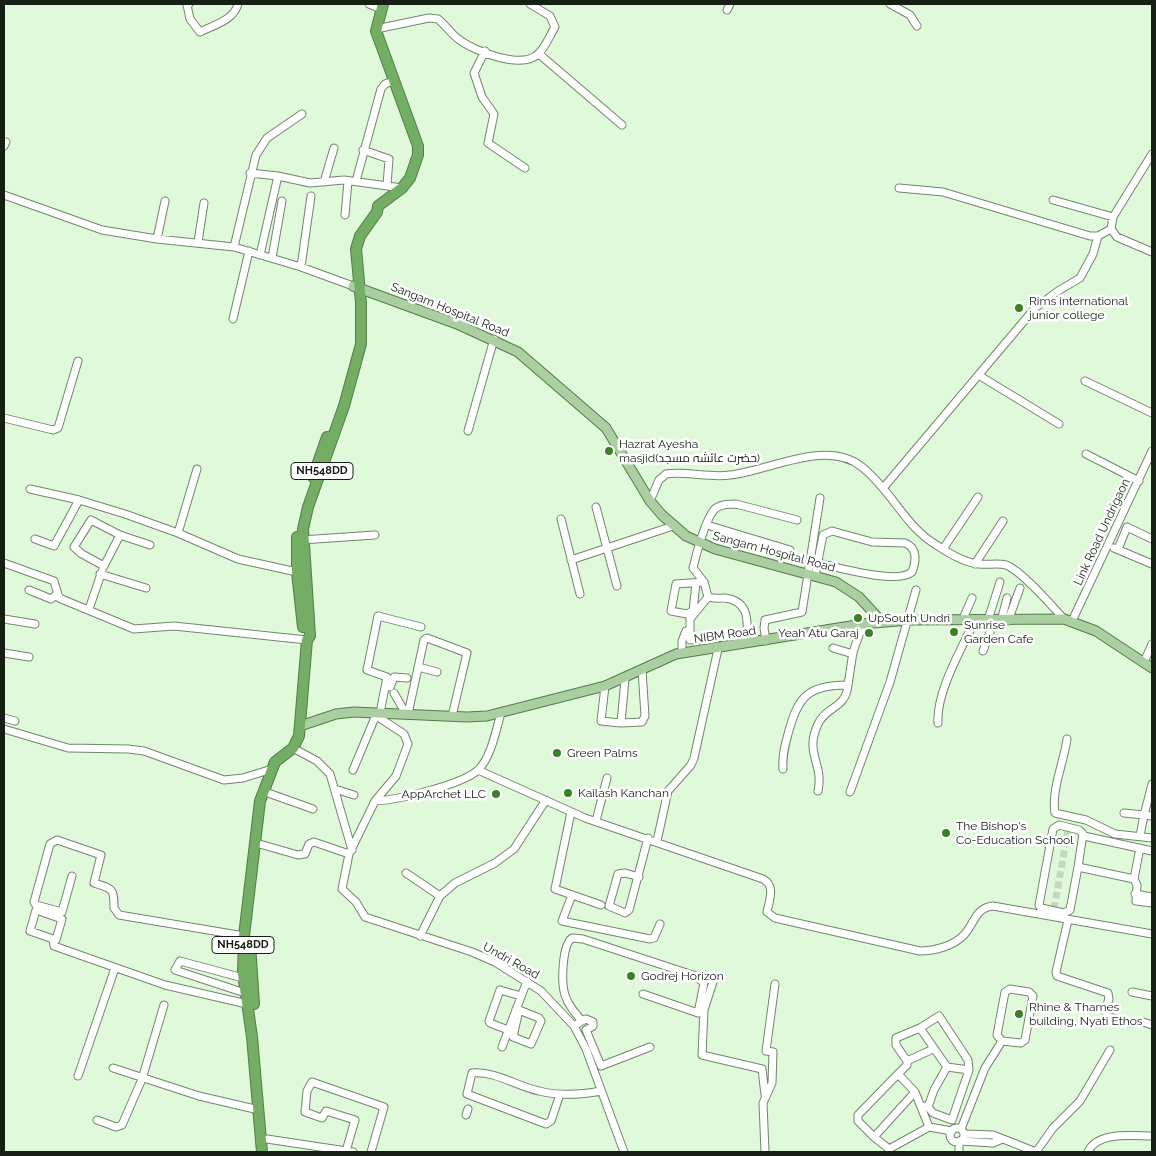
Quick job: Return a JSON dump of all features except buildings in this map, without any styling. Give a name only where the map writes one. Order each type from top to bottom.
[{"type":"highway","points":[[378,36],[382,6]]},
{"type":"highway","name":"NH548DD","points":[[307,640],[304,636],[297,572],[300,540],[308,507],[333,440],[362,327],[356,287],[356,248],[360,236],[377,212],[378,206],[402,188],[414,170],[418,146],[378,36]]},
{"type":"highway","name":"NH548DD","points":[[268,1152],[250,955],[259,843],[260,801],[272,769],[279,758],[293,748],[299,736],[307,640],[310,636],[300,540]]},
{"type":"highway","name":"NH548DD","points":[[262,1152],[252,1037],[243,978],[244,936],[268,793],[267,782]]},
{"type":"main road","name":"Sangam Hospital Road","points":[[356,287],[435,315],[518,352],[600,421],[612,436],[650,501],[673,526],[700,544],[812,575],[847,587],[882,622]]},
{"type":"main road","name":"NIBM Road","points":[[300,726],[343,713],[477,717],[502,713],[605,686],[625,679],[667,657],[766,642],[864,624],[909,620],[1068,620],[1096,631],[1148,665]]},
{"type":"street","points":[[189,4],[187,5],[190,19],[200,32],[228,19],[237,10],[238,4]]},
{"type":"street","points":[[369,4],[382,6]]},
{"type":"street","points":[[378,36],[429,18],[438,19],[458,39],[485,52],[512,61],[526,62],[539,54],[555,27],[550,16],[530,4]]},
{"type":"street","points":[[890,4],[910,15],[917,26]]},
{"type":"street","points":[[485,52],[474,73],[482,97],[494,114],[488,143],[525,168]]},
{"type":"street","points":[[539,54],[622,125]]},
{"type":"street","points":[[345,215],[352,181],[381,89],[384,84],[393,81]]},
{"type":"street","points":[[234,247],[250,173],[256,155],[267,138],[302,114]]},
{"type":"street","points":[[324,182],[334,148]]},
{"type":"street","points":[[363,150],[389,159],[387,185]]},
{"type":"street","points":[[1152,154],[1113,217],[1111,229],[1117,237],[1152,252]]},
{"type":"street","points":[[250,173],[278,176],[310,183],[352,181],[402,188]]},
{"type":"street","points":[[260,255],[278,176]]},
{"type":"street","points":[[899,188],[943,192],[1090,236],[1098,236],[1111,229]]},
{"type":"street","points":[[4,195],[102,230],[157,239],[234,247],[301,267],[356,287]]},
{"type":"street","points":[[301,267],[311,196]]},
{"type":"street","points":[[1053,200],[1113,217]]},
{"type":"street","points":[[272,258],[282,201]]},
{"type":"street","points":[[157,239],[165,202]]},
{"type":"street","points":[[198,242],[204,203]]},
{"type":"street","points":[[884,487],[980,376],[1035,308],[1080,278],[1093,254],[1098,236]]},
{"type":"street","points":[[233,319],[249,251]]},
{"type":"street","points":[[468,431],[494,340]]},
{"type":"street","points":[[4,418],[53,430],[58,428],[78,361]]},
{"type":"street","points":[[980,376],[1059,424]]},
{"type":"street","points":[[1085,381],[1152,413]]},
{"type":"street","name":"Link Road Undrigaon","points":[[1068,620],[1109,546],[1152,451]]},
{"type":"street","points":[[1086,454],[1139,481]]},
{"type":"street","points":[[650,501],[659,480],[666,474],[728,475],[811,456],[851,460],[862,466],[884,487],[915,529],[943,549],[976,564],[1008,566],[1068,620]]},
{"type":"street","points":[[178,532],[197,469]]},
{"type":"street","points":[[30,489],[79,500],[178,532],[238,559],[297,572]]},
{"type":"street","points":[[943,549],[978,497]]},
{"type":"street","points":[[812,575],[820,498]]},
{"type":"street","points":[[35,539],[54,546],[79,500]]},
{"type":"street","points":[[708,597],[704,582],[694,568],[700,544],[716,508],[728,504],[744,506],[797,520]]},
{"type":"street","points":[[596,507],[617,586]]},
{"type":"street","points":[[561,519],[580,594]]},
{"type":"street","points":[[104,566],[78,552],[74,547],[91,520],[120,535],[150,545]]},
{"type":"street","points":[[976,564],[1004,521]]},
{"type":"street","points":[[707,525],[790,550]]},
{"type":"street","points":[[571,560],[673,526]]},
{"type":"street","points":[[1118,549],[1127,527],[1152,538]]},
{"type":"street","points":[[766,642],[765,620],[802,612],[817,563],[823,535],[832,531],[872,542],[906,543],[910,545],[915,554],[912,572],[903,577],[873,574],[817,563]]},
{"type":"street","points":[[89,609],[100,574],[120,535]]},
{"type":"street","points":[[300,540],[375,535]]},
{"type":"street","points":[[1109,546],[1152,564]]},
{"type":"street","points":[[4,563],[54,581],[56,595]]},
{"type":"street","points":[[100,574],[146,588]]},
{"type":"street","points":[[696,583],[693,611],[687,614],[671,611],[676,584],[704,582]]},
{"type":"street","points":[[998,621],[1000,582]]},
{"type":"street","points":[[998,621],[1020,588]]},
{"type":"street","points":[[29,590],[51,599],[56,595]]},
{"type":"street","points":[[850,792],[890,682],[916,590]]},
{"type":"street","points":[[56,595],[134,629],[174,626],[307,640]]},
{"type":"street","points":[[708,597],[731,600],[746,611],[748,615],[747,635],[690,640],[690,619],[708,597]]},
{"type":"street","points":[[963,619],[972,598]]},
{"type":"street","points":[[983,651],[1007,598]]},
{"type":"street","points":[[407,714],[389,692],[387,677],[367,670],[378,616],[421,627]]},
{"type":"street","points":[[4,619],[35,624]]},
{"type":"street","points":[[938,723],[940,704],[975,620]]},
{"type":"street","points":[[818,791],[820,772],[812,751],[817,726],[821,719],[844,700],[853,654],[864,624]]},
{"type":"street","points":[[682,654],[682,640],[686,631]]},
{"type":"street","points":[[407,714],[424,638],[467,653],[452,716]]},
{"type":"street","points":[[1148,665],[1152,644]]},
{"type":"street","points":[[833,648],[853,654]]},
{"type":"street","points":[[657,841],[668,791],[686,771],[694,758],[718,649]]},
{"type":"street","points":[[4,653],[29,657]]},
{"type":"street","points":[[418,667],[437,672]]},
{"type":"street","points":[[605,686],[601,720],[621,723],[642,722],[645,719],[642,670]]},
{"type":"street","points":[[353,770],[389,692],[392,678],[407,678]]},
{"type":"street","points":[[621,723],[625,679]]},
{"type":"street","points":[[783,769],[784,748],[800,700],[821,688],[848,685]]},
{"type":"street","name":"Undri Road","points":[[378,713],[404,734],[408,744],[396,776],[375,801],[350,852],[342,889],[356,902],[368,920],[472,952],[495,962],[527,981],[557,1006],[574,1026],[586,1049],[624,1152]]},
{"type":"street","points":[[375,801],[396,799],[422,793],[478,770],[486,755],[502,713]]},
{"type":"street","points":[[4,718],[15,721]]},
{"type":"street","points":[[4,729],[68,748],[144,751],[224,780],[249,776],[272,769]]},
{"type":"street","points":[[1067,739],[1064,762],[1058,772],[1055,810],[1058,814],[1082,819],[1107,832],[1152,838]]},
{"type":"street","name":"Undri Road","points":[[293,748],[323,765],[330,774],[350,852]]},
{"type":"street","points":[[478,770],[571,812],[768,881],[771,889],[767,912],[770,917],[920,951],[937,949],[956,941],[968,930],[978,911],[987,907],[1000,906],[1152,934]]},
{"type":"street","points":[[596,821],[607,778]]},
{"type":"street","points":[[1140,836],[1148,815],[1152,784]]},
{"type":"street","points":[[335,788],[354,795]]},
{"type":"street","points":[[268,793],[313,809]]},
{"type":"street","points":[[420,936],[440,896],[454,883],[495,863],[514,849],[546,800]]},
{"type":"street","points":[[571,812],[555,889],[601,905]]},
{"type":"street","points":[[1124,813],[1148,815]]},
{"type":"street","points":[[1082,819],[1081,833],[1078,868],[1070,910],[1066,913],[1041,908],[1038,905],[1053,829],[1059,825],[1081,833],[1152,851]]},
{"type":"street","points":[[639,877],[625,873],[618,874],[609,906],[621,912],[628,912],[639,877],[648,838]]},
{"type":"street","points":[[72,876],[62,912],[36,905],[50,844],[57,840],[101,854],[94,883],[112,889],[114,892],[114,908],[120,915],[244,936]]},
{"type":"street","points":[[259,843],[298,855],[305,854],[309,844],[314,842],[350,852]]},
{"type":"street","points":[[1140,848],[1134,878],[1137,885],[1136,901],[1152,903]]},
{"type":"street","points":[[1078,868],[1134,878]]},
{"type":"street","points":[[406,873],[440,896]]},
{"type":"street","points":[[1135,894],[1152,896]]},
{"type":"street","points":[[572,895],[562,921],[650,939],[654,938],[660,924]]},
{"type":"street","points":[[53,941],[56,940],[62,918],[36,910],[30,931],[53,941],[54,946],[196,994],[247,1004]]},
{"type":"street","points":[[1068,920],[1056,972],[1057,976],[1108,993],[1109,999],[1105,1010],[1107,1016],[1128,1023],[1143,1022],[1152,1025]]},
{"type":"street","points":[[582,1021],[568,1002],[564,987],[566,946],[572,938],[583,939],[696,976],[704,983],[698,1013],[642,994]]},
{"type":"street","points":[[243,978],[180,961],[175,970],[245,993]]},
{"type":"street","points":[[78,1076],[115,968]]},
{"type":"street","points":[[705,975],[713,982],[704,1010],[702,1055],[762,1069],[765,1098]]},
{"type":"street","points":[[517,1010],[540,1018],[541,1021],[531,1044],[512,1035],[517,1010],[527,981]]},
{"type":"street","points":[[765,1152],[763,1103],[772,1083],[773,1052],[766,1051],[775,984]]},
{"type":"street","points":[[1010,989],[1032,993],[1025,1040],[1021,1043],[1002,1041],[997,1035],[1005,992],[1010,989]]},
{"type":"street","points":[[508,1030],[489,1021],[500,990],[521,996]]},
{"type":"street","points":[[1132,992],[1152,996]]},
{"type":"street","points":[[97,1120],[116,1127],[122,1125],[142,1079],[164,1005]]},
{"type":"street","points":[[502,1047],[517,1010]]},
{"type":"street","points":[[920,1105],[928,1107],[933,1113],[952,1120],[969,1070],[967,1057],[939,1016],[895,1040],[907,1061],[907,1065],[858,1115],[858,1121],[889,1149],[928,1127],[952,1131],[955,1128],[961,1136]]},
{"type":"street","points":[[574,1026],[586,1019],[593,1022],[593,1026],[578,1036]]},
{"type":"street","points":[[920,1028],[947,1067],[969,1070]]},
{"type":"street","points":[[586,1030],[602,1066],[650,1047]]},
{"type":"street","points":[[959,1152],[961,1136],[984,1068],[1002,1041]]},
{"type":"street","points":[[907,1061],[933,1049]]},
{"type":"street","points":[[952,1131],[951,1138],[993,1135],[1000,1140],[1036,1152],[1053,1128],[1080,1100],[1110,1050]]},
{"type":"street","points":[[928,1107],[934,1090],[947,1067]]},
{"type":"street","points":[[113,1068],[199,1096],[259,1110]]},
{"type":"street","points":[[560,1094],[551,1121],[546,1124],[467,1094],[472,1073],[483,1072],[539,1091],[581,1094],[600,1091]]},
{"type":"street","points":[[898,1074],[914,1092],[928,1127]]},
{"type":"street","points":[[267,1139],[349,1152],[355,1120],[326,1111],[322,1118],[305,1112],[307,1091],[312,1082],[384,1108],[371,1152]]},
{"type":"street","points":[[874,1137],[914,1092]]},
{"type":"street","points":[[1088,1152],[1096,1142],[1108,1138],[1152,1136]]},
{"type":"tunnel","points":[[1054,909],[1068,830]]},
{"type":"place","name":"Rims international junior college","points":[[1019,308]]},
{"type":"place","name":"Hazrat Ayesha masjid(حضرت عائشہ مسجد)","points":[[609,451]]},
{"type":"place","name":"UpSouth Undri","points":[[858,618]]},
{"type":"place","name":"Sunrise Garden Cafe","points":[[954,632]]},
{"type":"place","name":"Yeah Atu Garaj","points":[[869,633]]},
{"type":"place","name":"Green Palms","points":[[557,753]]},
{"type":"place","name":"Kailash Kanchan","points":[[568,793]]},
{"type":"place","name":"AppArchet LLC","points":[[496,794]]},
{"type":"place","name":"The Bishop's Co-Education School","points":[[946,833]]},
{"type":"place","name":"Godrej Horizon","points":[[631,976]]},
{"type":"place","name":"Rhine & Thames building, Nyati Ethos","points":[[1019,1014]]}]
